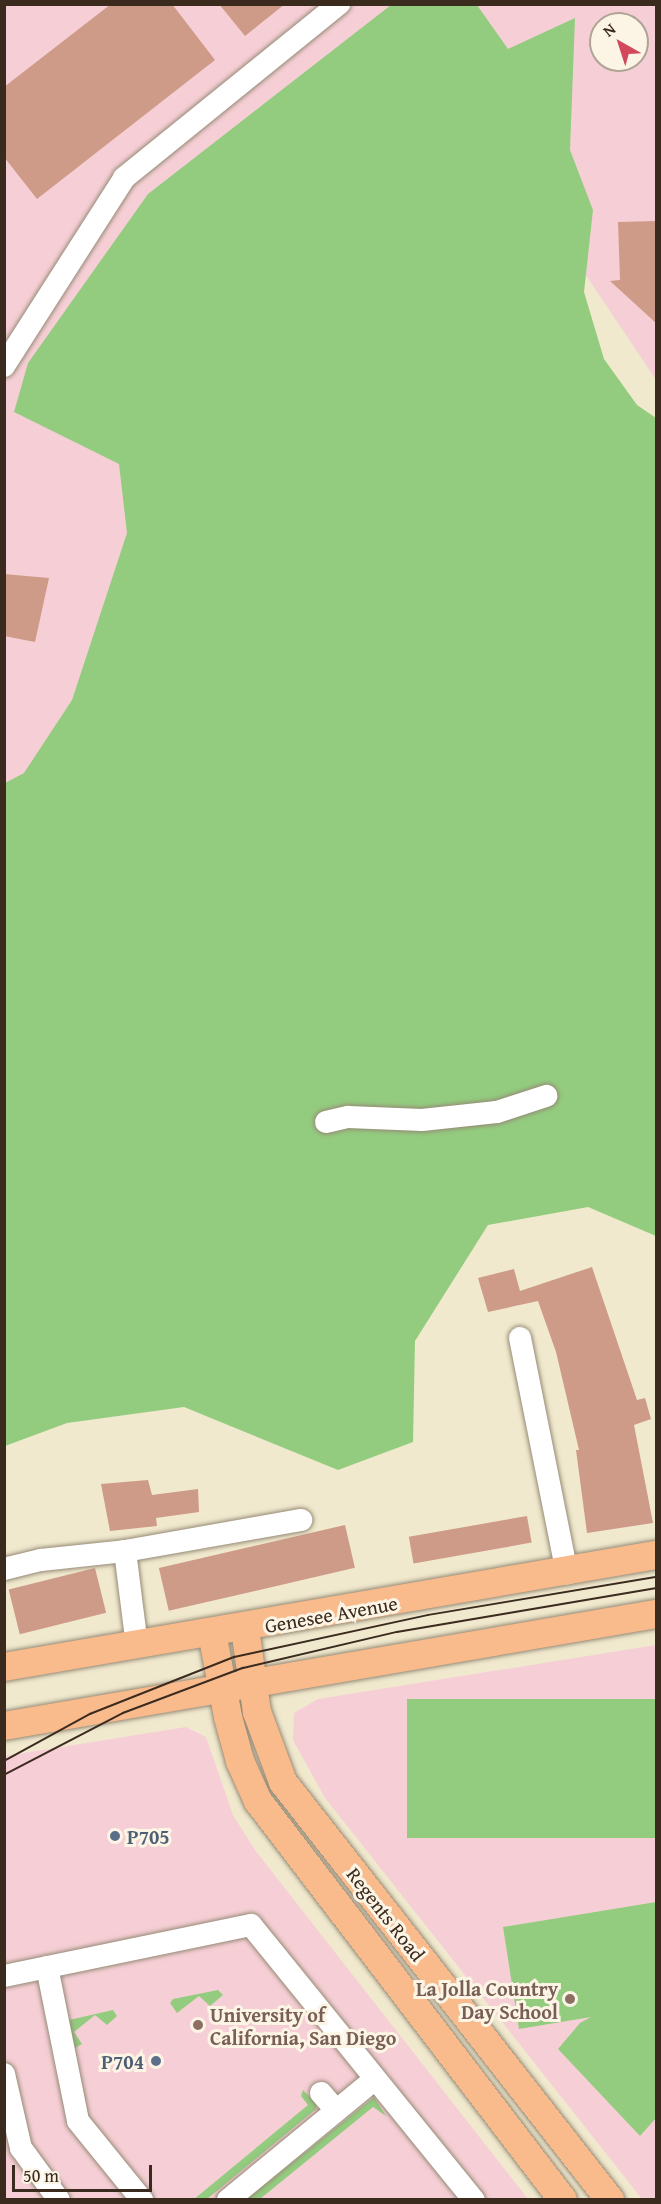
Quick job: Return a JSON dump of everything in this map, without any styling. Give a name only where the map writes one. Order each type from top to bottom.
[{"type":"main road","name":"Genesee Avenue","points":[[4,1667],[245,1629],[567,1573],[657,1555]]},
{"type":"main road","points":[[4,1726],[657,1614]]},
{"type":"main road","name":"Regents Road","points":[[245,1629],[257,1712],[283,1782],[610,2199]]},
{"type":"main road","name":"Regents Road","points":[[212,1633],[221,1689],[240,1761],[258,1801],[564,2199]]},
{"type":"street","points":[[4,366],[124,178],[339,4]]},
{"type":"street","points":[[326,1122],[348,1117],[422,1120],[496,1112],[546,1096]]},
{"type":"street","points":[[520,1338],[567,1573]]},
{"type":"street","points":[[4,1569],[41,1560],[125,1551],[301,1520]]},
{"type":"street","points":[[125,1551],[137,1646]]},
{"type":"street","points":[[4,1976],[251,1925],[474,2199]]},
{"type":"street","points":[[46,1966],[78,2121],[142,2199]]},
{"type":"street","points":[[4,2074],[21,2148],[59,2199]]},
{"type":"street","points":[[228,2199],[375,2079]]},
{"type":"street","points":[[321,2093],[336,2110]]},
{"type":"shaded area","points":[[5,5],[656,5],[656,380],[557,232],[162,473],[165,603],[5,840]]},
{"type":"shaded area","name":"La Jolla Country Day School","points":[[656,1645],[656,2199],[642,2199],[325,1798],[293,1740],[294,1713],[318,1699]]},
{"type":"shaded area","name":"University of California, San Diego","points":[[186,1727],[206,1737],[233,1815],[255,1850],[528,2199],[5,2200],[5,1756]]},
{"type":"green space","points":[[391,5],[477,5],[508,49],[575,18],[570,150],[593,210],[584,292],[604,359],[637,405],[656,418],[656,1236],[588,1207],[488,1225],[415,1341],[413,1442],[338,1470],[184,1407],[67,1423],[5,1446],[5,783],[24,773],[72,700],[127,533],[119,464],[14,412],[28,363],[148,194]]},
{"type":"green space","points":[[407,1699],[656,1699],[656,1838],[407,1838]]},
{"type":"green space","points":[[656,1902],[656,2118],[640,2136],[558,2049],[580,2023],[591,2017],[519,2029],[503,1927]]},
{"type":"green space","points":[[218,1990],[223,1995],[210,2006],[199,1996],[177,2013],[170,2003],[173,1999]]},
{"type":"green space","points":[[113,2010],[117,2016],[107,2025],[95,2015],[74,2032],[82,2044],[75,2048],[69,2020]]},
{"type":"green space","points":[[303,2090],[317,2104],[316,2109],[207,2199],[193,2200],[308,2105],[301,2096]]},
{"type":"green space","points":[[374,2097],[386,2116],[373,2107],[260,2199],[247,2199]]},
{"type":"building","points":[[111,4],[172,4],[215,60],[37,199],[4,157],[4,87]]},
{"type":"building","points":[[219,4],[285,4],[245,36]]},
{"type":"building","points":[[657,221],[657,324],[610,281],[620,280],[618,222]]},
{"type":"building","points":[[4,574],[49,578],[35,642],[4,636]]},
{"type":"building","points":[[592,1267],[637,1400],[645,1398],[651,1419],[634,1425],[653,1523],[587,1533],[576,1450],[579,1450],[556,1352],[538,1301],[488,1312],[478,1278],[514,1269],[520,1291]]},
{"type":"building","points":[[148,1480],[152,1495],[198,1489],[199,1512],[156,1518],[157,1526],[110,1531],[101,1484]]},
{"type":"building","points":[[527,1516],[532,1543],[414,1563],[409,1537]]},
{"type":"building","points":[[345,1525],[355,1568],[169,1611],[159,1568]]},
{"type":"building","points":[[95,1568],[106,1613],[20,1634],[9,1590]]},
{"type":"tram line","points":[[4,1761],[90,1714],[234,1657],[428,1615],[656,1577]]},
{"type":"tram line","points":[[4,1775],[123,1713],[243,1668],[397,1632],[656,1588]]},
{"type":"place","name":"P705","points":[[115,1836]]},
{"type":"place","name":"La Jolla Country Day School","points":[[570,1999]]},
{"type":"place","name":"University of California, San Diego","points":[[198,2025]]},
{"type":"place","name":"P704","points":[[156,2061]]}]
